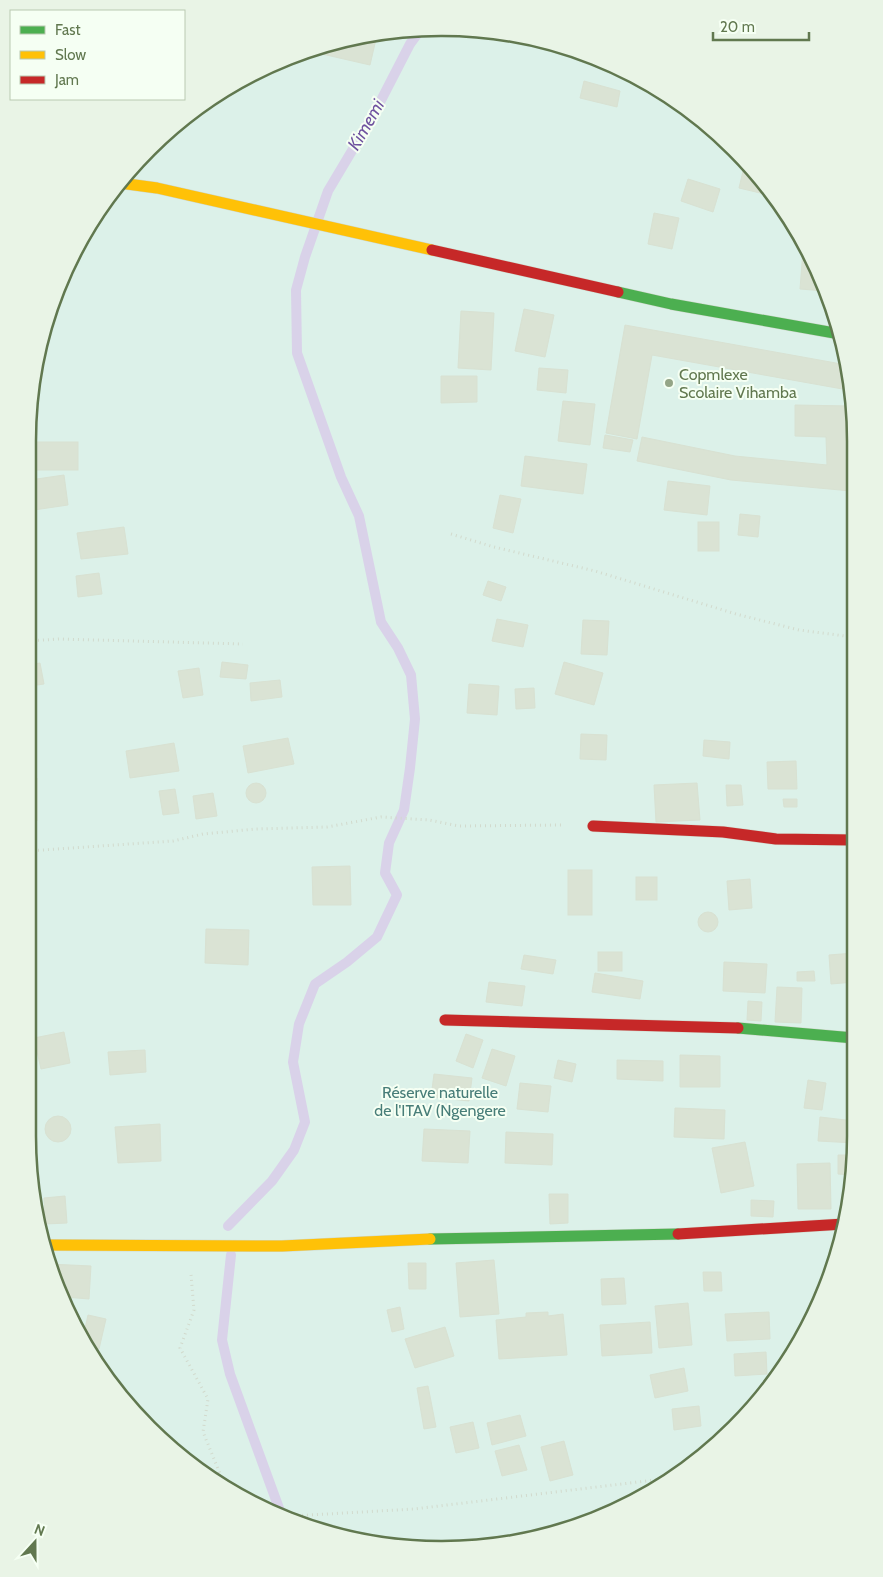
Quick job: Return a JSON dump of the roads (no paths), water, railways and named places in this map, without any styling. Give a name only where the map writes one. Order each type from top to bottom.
[{"type":"street","points":[[129,184],[157,188],[671,304],[832,333]]},
{"type":"street","points":[[593,826],[723,832],[776,839],[847,840]]},
{"type":"street","points":[[445,1020],[748,1028],[847,1037]]},
{"type":"street","points":[[52,1245],[189,1244],[282,1246],[384,1240],[650,1236],[837,1224]]},
{"type":"waterway","name":"Kimemi","points":[[228,1226],[272,1181],[294,1150],[305,1122],[293,1062],[299,1024],[315,984],[347,962],[377,937],[397,895],[385,873],[389,843],[404,810],[410,768],[415,719],[411,675],[398,648],[381,622],[359,516],[341,477],[297,353],[296,290],[305,257],[328,191],[375,112],[415,37]]},
{"type":"waterway","points":[[231,1255],[222,1340],[230,1374],[278,1506]]},
{"type":"place","name":"Copmlexe Scolaire Vihamba","points":[[669,383]]},
{"type":"park label","name":"Réserve naturelle de l'ITAV (Ngengere","points":[[440,1101]]}]
